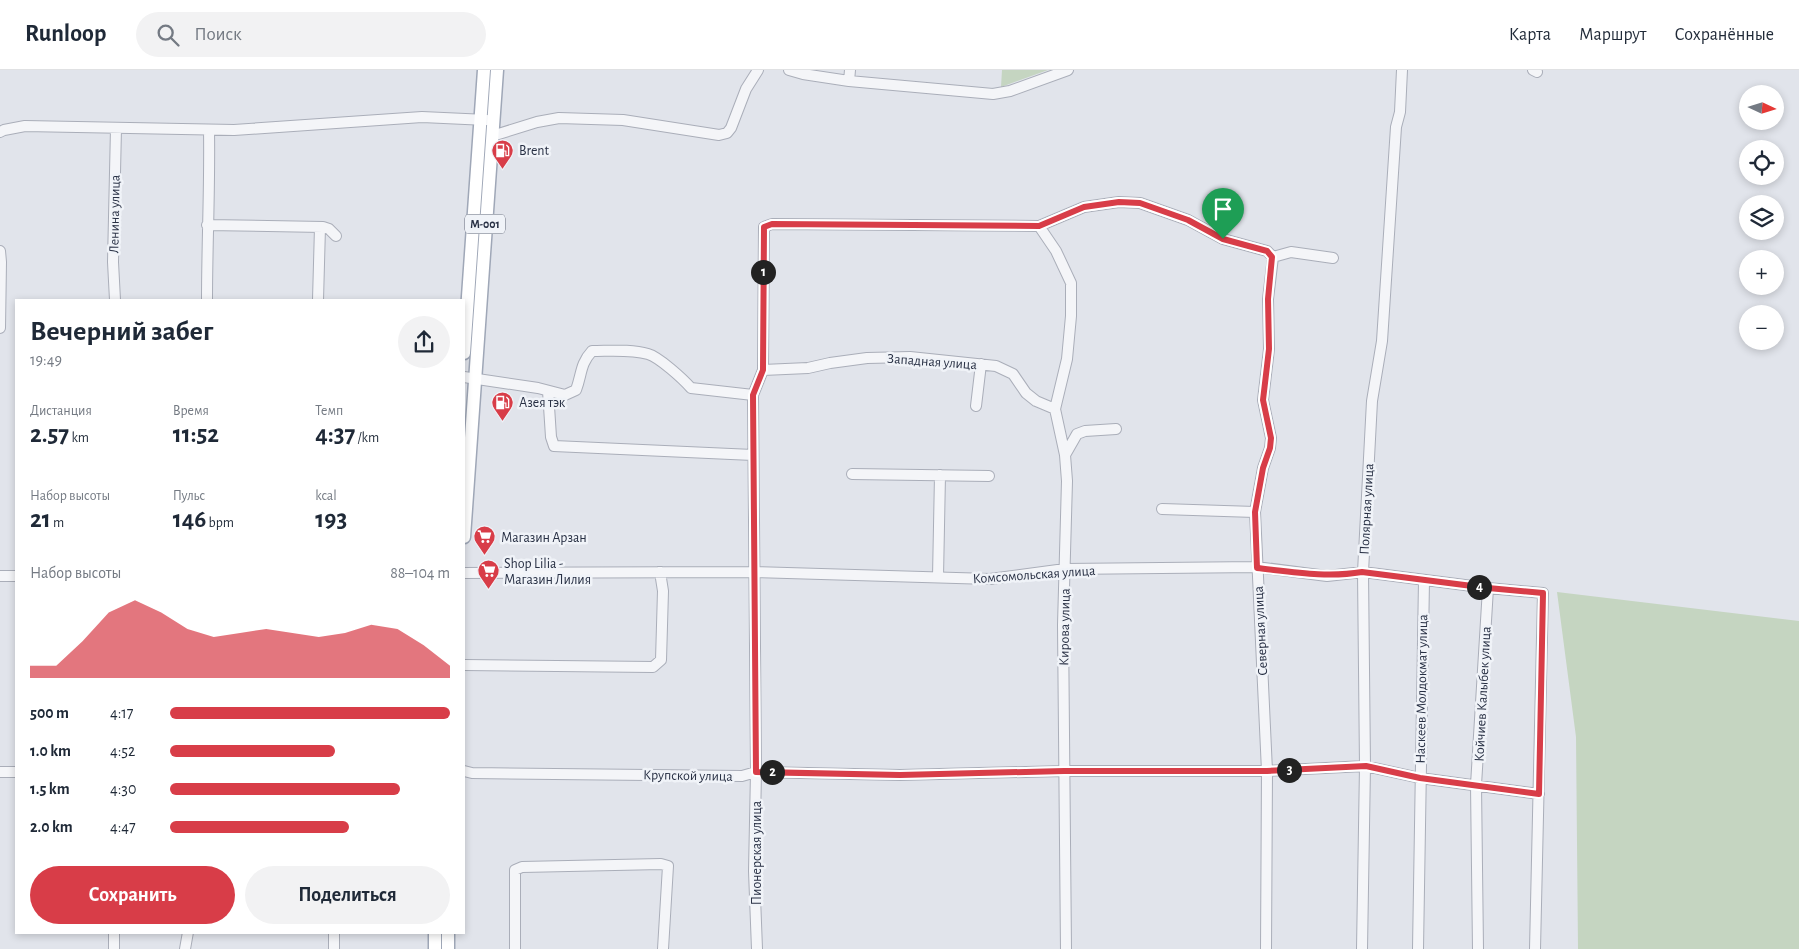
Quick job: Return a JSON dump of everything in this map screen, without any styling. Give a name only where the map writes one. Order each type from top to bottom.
[{"type":"main road","name":"M-001","points":[[465,345],[481,203],[492,136],[487,120],[484,70]]},
{"type":"main road","name":"M-001","points":[[465,504],[469,378],[487,120],[497,70]]},
{"type":"main road","points":[[435,934],[435,949]]},
{"type":"main road","points":[[448,934],[448,949]]},
{"type":"street","points":[[492,136],[537,122],[559,118],[623,120],[719,135],[727,133],[731,128],[746,89],[758,70]]},
{"type":"street","points":[[789,70],[849,81],[993,94],[1010,91],[1068,70]]},
{"type":"street","points":[[849,81],[850,70]]},
{"type":"street","name":"Полярная улица","points":[[1362,949],[1366,766],[1362,572],[1372,401],[1382,341],[1396,127],[1400,112],[1402,70]]},
{"type":"street","points":[[0,132],[25,126],[234,130],[422,117],[487,120]]},
{"type":"street","name":"Ленина улица","points":[[114,299],[116,128]]},
{"type":"street","points":[[206,299],[210,171],[209,130]]},
{"type":"street","points":[[1039,226],[1084,207],[1119,202],[1140,203],[1188,220],[1223,239],[1267,251],[1272,257],[1291,252],[1333,258]]},
{"type":"street","name":"Пионерская улица","points":[[757,949],[754,871],[756,772],[753,395],[763,370],[762,235],[764,227],[772,224],[1039,226]]},
{"type":"street","points":[[207,225],[320,227],[329,229],[336,236]]},
{"type":"street","name":"Кирова улица","points":[[1039,226],[1056,251],[1071,283],[1072,316],[1067,359],[1055,409],[1067,482],[1063,625],[1066,949]]},
{"type":"street","points":[[318,299],[320,227]]},
{"type":"street","points":[[0,251],[0,328]]},
{"type":"street","name":"Северная улица","points":[[1266,949],[1267,771],[1255,512],[1271,438],[1263,400],[1269,349],[1268,299],[1272,257]]},
{"type":"street","points":[[469,378],[548,391],[565,396],[576,390],[584,360],[592,351],[618,351],[649,354],[683,379],[691,388],[753,395]]},
{"type":"street","name":"Западная улица","points":[[763,370],[808,368],[867,358],[910,357],[996,366],[1013,374],[1036,401],[1055,409]]},
{"type":"street","points":[[976,406],[981,364]]},
{"type":"street","points":[[548,391],[551,438],[554,446],[753,455]]},
{"type":"street","points":[[1064,455],[1077,434],[1085,430],[1116,429]]},
{"type":"street","points":[[852,474],[989,476]]},
{"type":"street","points":[[938,577],[940,475]]},
{"type":"street","points":[[1162,509],[1255,512]]},
{"type":"street","name":"Комсомольская улица","points":[[465,573],[754,572],[990,579],[1065,569],[1257,568],[1326,576],[1362,572],[1543,593],[1539,794]]},
{"type":"street","points":[[465,665],[653,667],[661,660],[663,591],[660,572]]},
{"type":"street","points":[[0,576],[15,576]]},
{"type":"street","name":"Наскеев Молдокмат улица","points":[[1418,949],[1424,580]]},
{"type":"street","name":"Койчиев Калыбек улица","points":[[1478,949],[1476,785],[1488,588]]},
{"type":"street","name":"Крупской улица","points":[[465,771],[472,773],[742,776],[756,772],[900,775],[1064,771],[1267,771],[1366,766],[1420,778],[1539,794]]},
{"type":"street","points":[[0,772],[15,772]]},
{"type":"street","points":[[1535,949],[1539,794]]},
{"type":"street","points":[[515,949],[515,870],[522,867],[660,864],[668,866],[664,949]]},
{"type":"street","points":[[114,934],[114,949]]},
{"type":"street","points":[[185,949],[188,934]]},
{"type":"street","points":[[334,934],[334,949]]},
{"type":"green space","points":[[1002,70],[1048,70],[1001,87]]},
{"type":"green space","points":[[1557,592],[1799,621],[1799,949],[1578,949],[1576,737]]},
{"type":"place","name":"Brent","points":[[503,169]]},
{"type":"place","name":"Азея тэк","points":[[503,421]]},
{"type":"place","name":"Магазин Арзан","points":[[485,556]]},
{"type":"place","name":"Shop Lilia - Магазин Лилия","points":[[488,590]]},
{"type":"route","points":[[1119,202],[1140,203],[1158,211],[1188,220],[1223,239],[1267,251],[1272,257],[1268,299],[1269,349],[1263,400],[1271,438],[1255,512],[1257,568],[1326,576],[1362,572],[1543,593],[1539,794],[1420,778],[1366,766],[1267,771],[1064,771],[900,775],[756,772],[753,395],[763,370],[762,235],[764,227],[772,224],[1039,226],[1084,207],[1119,202]]}]
